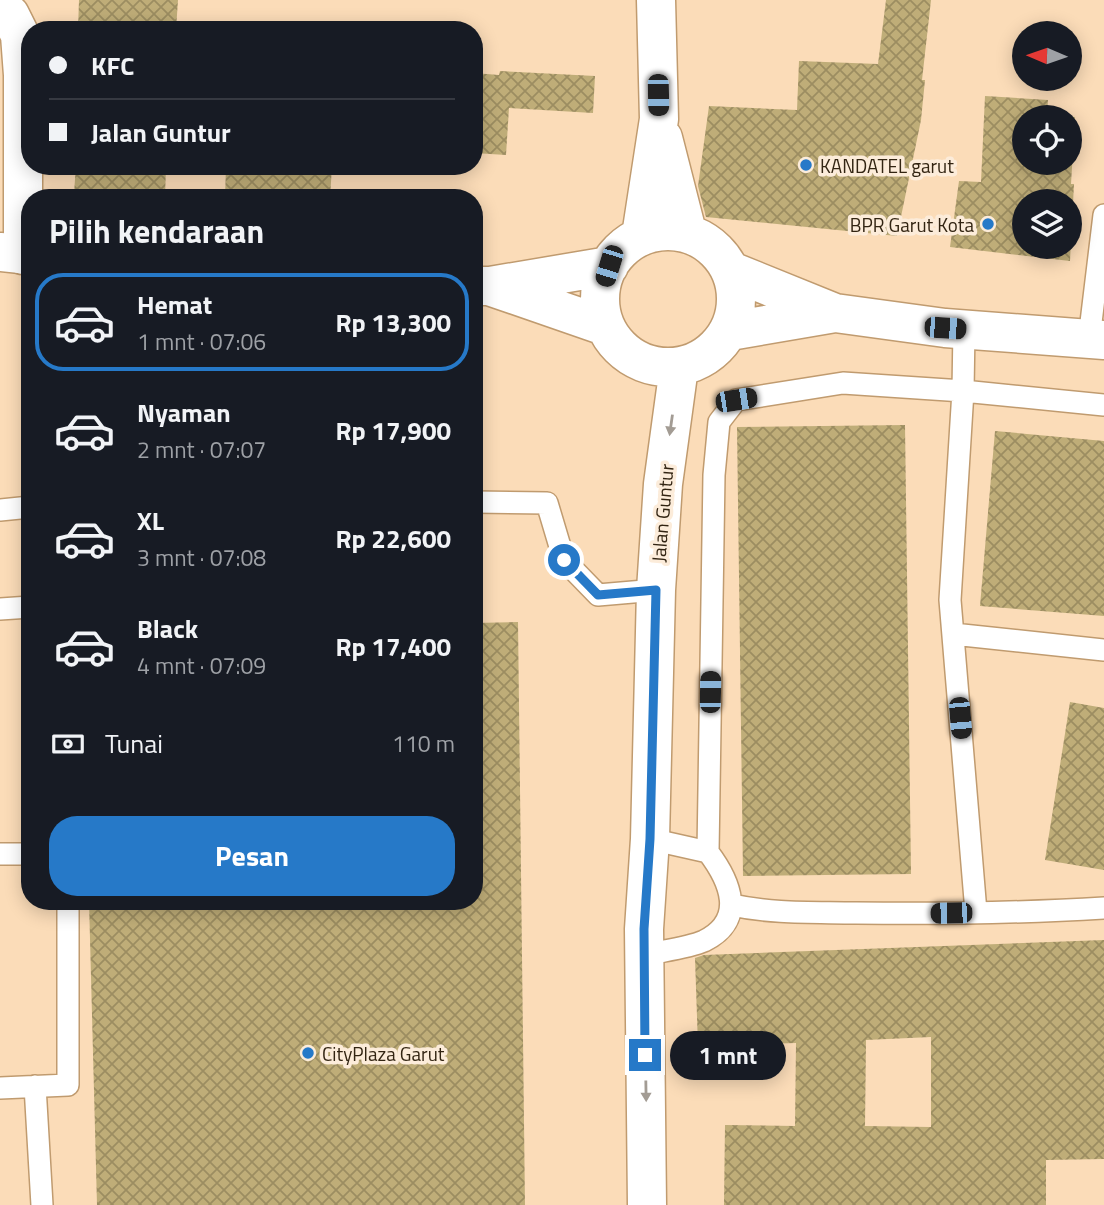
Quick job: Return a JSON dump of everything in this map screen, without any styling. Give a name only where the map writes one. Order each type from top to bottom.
[{"type":"street","points":[[640,236],[659,119],[656,0]]},
{"type":"street","points":[[0,14],[10,15],[20,35],[21,48]]},
{"type":"street","points":[[659,119],[687,232]]},
{"type":"street","points":[[18,254],[21,147]]},
{"type":"street","points":[[663,230],[687,232],[705,241],[720,254],[731,271],[737,301],[730,331],[718,347],[702,359],[679,367],[655,367],[632,357],[616,344],[606,326],[600,295],[609,266],[622,248],[640,236],[663,230]]},
{"type":"street","points":[[483,286],[609,266]]},
{"type":"street","points":[[731,271],[835,313],[964,329],[1097,340]]},
{"type":"street","points":[[483,286],[606,326]]},
{"type":"street","points":[[730,331],[835,313]]},
{"type":"street","name":"Jalan Guntur","points":[[647,1205],[644,955],[650,839],[656,590],[663,484],[679,367]]},
{"type":"lane","points":[[1097,340],[1104,215]]},
{"type":"lane","points":[[964,329],[963,391],[950,600],[976,912]]},
{"type":"lane","points":[[644,955],[704,941],[724,924],[732,905],[724,873],[708,852],[713,489],[719,422],[736,400],[843,383],[963,391],[1104,405]]},
{"type":"lane","points":[[483,502],[547,503],[564,560],[598,595],[656,590]]},
{"type":"lane","points":[[0,510],[21,508]]},
{"type":"lane","points":[[0,610],[21,608]]},
{"type":"lane","points":[[953,634],[1104,650]]},
{"type":"lane","points":[[650,839],[708,852]]},
{"type":"lane","points":[[0,854],[21,854]]},
{"type":"lane","points":[[732,905],[761,911],[902,914],[1104,908]]},
{"type":"lane","points":[[0,1088],[68,1085],[68,910]]},
{"type":"lane","points":[[36,1086],[42,1205]]},
{"type":"building","points":[[79,0],[178,0],[177,21],[78,21]]},
{"type":"building","name":"KANDATEL garut","points":[[886,0],[931,0],[922,80],[925,80],[921,120],[897,236],[706,217],[698,186],[709,106],[797,110],[799,61],[878,64]]},
{"type":"building","points":[[500,71],[595,76],[593,113],[509,108],[506,155],[483,154],[483,74],[499,75]]},
{"type":"building","points":[[985,96],[1048,100],[1048,105],[1012,105],[1012,175],[1072,175],[1074,189],[1012,189],[1012,254],[950,247],[959,181],[981,182]]},
{"type":"building","points":[[75,175],[166,175],[165,189],[74,189]]},
{"type":"building","points":[[226,175],[331,175],[331,189],[225,189]]},
{"type":"building","points":[[905,425],[911,874],[743,876],[737,427]]},
{"type":"building","points":[[995,431],[1104,441],[1104,616],[980,606]]},
{"type":"building","name":"CityPlaza Garut","points":[[518,622],[525,1205],[97,1205],[89,910],[483,910],[483,623]]},
{"type":"building","points":[[1070,702],[1104,708],[1104,870],[1045,860]]},
{"type":"building","points":[[1104,940],[1104,1159],[1046,1160],[1046,1205],[724,1205],[725,1125],[795,1126],[796,1043],[698,1046],[695,958],[704,955]],"holes":[[[931,1037],[931,1127],[865,1126],[866,1040]]]},
{"type":"place","name":"KANDATEL garut","points":[[806,165]]},
{"type":"place","name":"BPR Garut Kota","points":[[988,224]]},
{"type":"place","name":"CityPlaza Garut","points":[[308,1053]]},
{"type":"route","points":[[564,560],[598,595],[656,590],[650,839],[644,929],[645,1055]]}]
